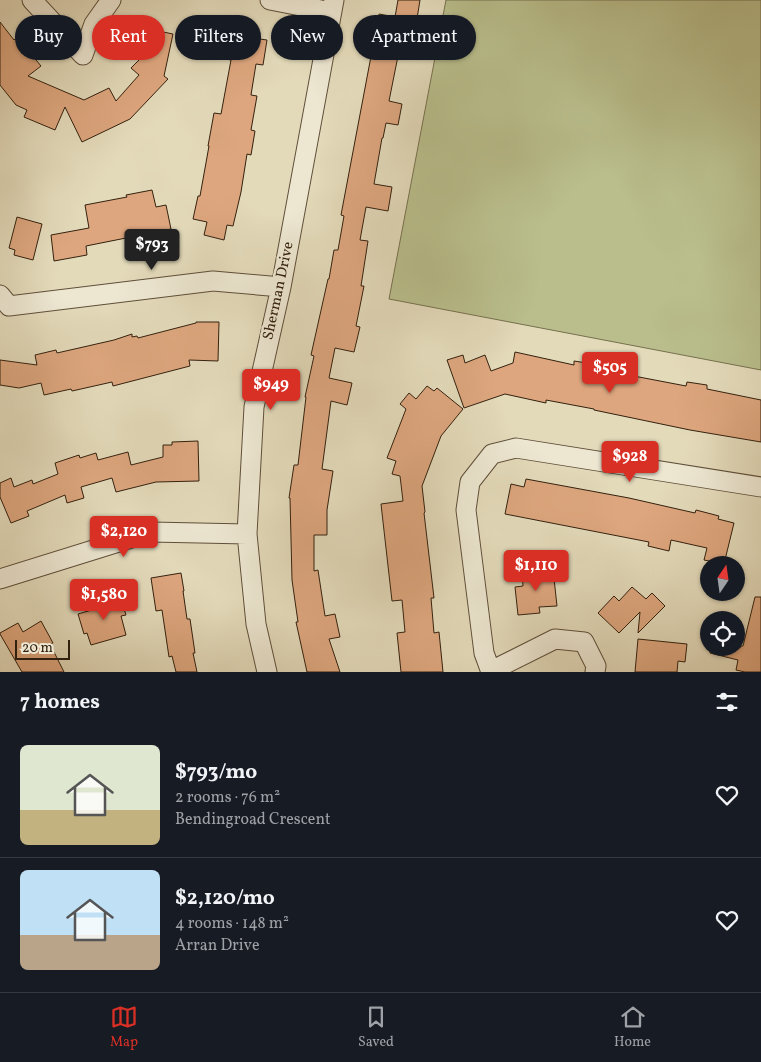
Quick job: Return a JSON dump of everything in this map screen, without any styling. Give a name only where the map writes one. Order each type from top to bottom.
[{"type":"street","points":[[32,0],[83,55],[94,24],[111,0]]},
{"type":"street","points":[[270,0],[332,6]]},
{"type":"street","name":"Sherman Drive","points":[[267,672],[256,624],[247,534],[254,407],[281,287],[332,6]]},
{"type":"street","points":[[0,295],[9,306],[213,281],[281,287]]},
{"type":"street","points":[[595,672],[596,666],[584,642],[555,639],[491,672],[484,653],[466,510],[470,482],[492,454],[516,448],[761,487]]},
{"type":"street","points":[[0,579],[151,532],[247,534]]},
{"type":"green space","points":[[446,0],[761,0],[761,370],[389,299],[435,60],[476,60],[476,15],[443,15]]},
{"type":"building","points":[[398,0],[420,0],[418,15],[395,15]]},
{"type":"building","points":[[0,22],[15,39],[15,60],[36,60],[41,66],[28,76],[84,100],[109,88],[116,101],[139,75],[131,68],[139,60],[165,60],[165,32],[173,34],[164,76],[168,79],[130,119],[82,142],[65,107],[55,130],[24,117],[27,110],[16,105],[0,85]]},
{"type":"building","points":[[261,39],[267,40],[263,65],[256,64],[251,95],[257,96],[251,130],[255,131],[251,155],[247,154],[233,226],[227,225],[224,240],[204,235],[207,222],[193,219],[198,196],[200,196],[214,113],[221,114],[231,60],[261,60]]},
{"type":"building","points":[[370,60],[397,60],[389,101],[402,104],[398,125],[386,123],[374,184],[392,187],[388,211],[366,207],[360,240],[368,241],[361,286],[364,286],[356,326],[360,327],[354,352],[335,348],[329,378],[352,383],[347,405],[331,401],[322,469],[333,471],[327,510],[327,535],[314,535],[314,571],[318,570],[325,616],[335,614],[340,637],[329,639],[340,672],[307,672],[296,622],[298,622],[292,580],[289,498],[294,465],[298,465],[305,397],[314,356],[311,355],[334,250],[338,250],[344,216],[341,215]]},
{"type":"building","points":[[152,190],[156,207],[166,205],[171,229],[86,246],[87,255],[54,261],[51,235],[89,228],[85,205]]},
{"type":"building","points":[[17,217],[42,224],[33,260],[14,255],[15,250],[9,248]]},
{"type":"building","points":[[196,322],[219,322],[218,361],[189,360],[190,366],[113,386],[112,382],[44,395],[41,383],[19,388],[0,385],[0,360],[37,365],[35,355],[56,350],[57,353],[132,334],[132,337],[137,336],[138,338]]},
{"type":"building","points":[[515,352],[574,365],[574,361],[593,364],[592,368],[686,386],[687,382],[707,385],[707,389],[761,400],[761,442],[690,430],[546,400],[546,403],[505,394],[464,408],[447,360],[463,355],[465,363],[485,355],[491,371],[513,363]]},
{"type":"building","points":[[427,386],[434,391],[437,388],[463,409],[441,436],[422,486],[434,598],[431,598],[434,633],[439,632],[443,672],[401,672],[397,633],[405,632],[402,600],[392,601],[381,504],[403,501],[400,476],[392,474],[396,461],[387,458],[406,409],[400,404],[409,393],[416,399]]},
{"type":"building","points":[[198,441],[199,481],[156,482],[116,492],[112,478],[81,487],[84,498],[67,503],[65,495],[27,511],[29,516],[11,523],[0,497],[0,483],[11,478],[14,487],[32,480],[33,484],[58,474],[55,463],[79,455],[80,458],[96,453],[98,460],[128,452],[131,465],[163,457],[163,445],[172,445],[172,442]]},
{"type":"building","points":[[526,479],[629,498],[695,513],[696,510],[719,516],[718,519],[734,523],[726,556],[705,556],[707,548],[671,540],[669,551],[648,546],[649,542],[505,514],[511,484],[524,487]]},
{"type":"building","points":[[553,569],[557,606],[539,607],[540,613],[518,615],[515,587],[523,586],[522,572]]},
{"type":"building","points":[[181,573],[187,619],[190,619],[197,672],[176,672],[172,656],[169,657],[162,610],[156,611],[151,578]]},
{"type":"building","points":[[632,587],[646,599],[652,593],[665,606],[638,633],[640,612],[619,633],[598,613],[614,596],[619,601]]},
{"type":"building","points":[[120,596],[126,615],[121,616],[126,635],[91,645],[87,633],[84,634],[78,614],[95,609],[94,604]]},
{"type":"building","points":[[755,597],[761,597],[761,672],[736,670],[738,660],[722,656],[745,656],[745,638]]},
{"type":"building","points":[[41,621],[53,643],[50,644],[64,672],[22,672],[0,634],[18,623],[23,632]]},
{"type":"building","points":[[638,639],[687,644],[685,662],[678,661],[677,672],[635,672]]}]
